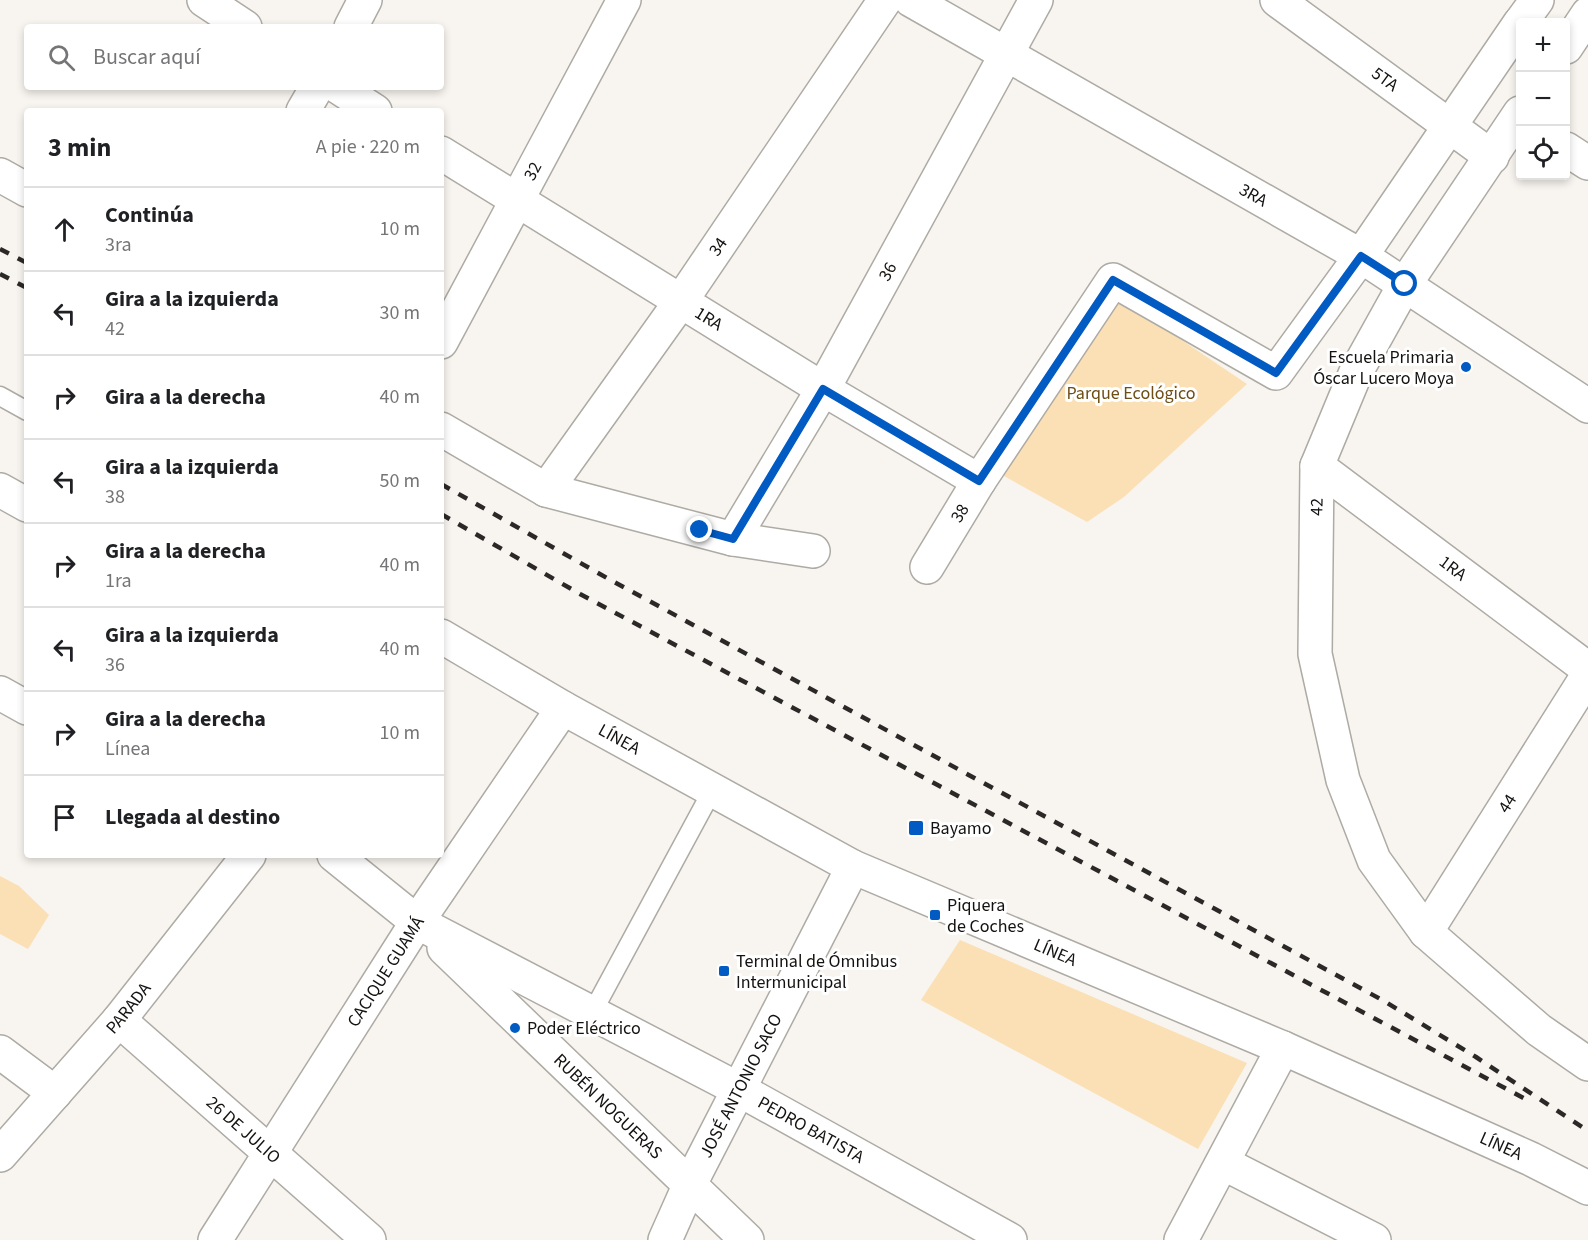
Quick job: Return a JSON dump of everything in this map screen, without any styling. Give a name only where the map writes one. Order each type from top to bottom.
[{"type":"street","points":[[204,0],[240,24]]},
{"type":"street","points":[[353,24],[365,0]]},
{"type":"street","name":"32","points":[[444,336],[624,0]]},
{"type":"street","name":"34","points":[[546,490],[681,301],[885,0]]},
{"type":"street","name":"3RA","points":[[911,0],[1361,256],[1588,406]]},
{"type":"street","name":"36","points":[[733,539],[823,389],[1008,57],[1036,0]]},
{"type":"street","name":"5TA","points":[[1277,0],[1448,127],[1492,156]]},
{"type":"street","points":[[1524,18],[1537,0]]},
{"type":"street","points":[[1570,41],[1588,14]]},
{"type":"street","points":[[1361,256],[1516,30]]},
{"type":"street","points":[[305,108],[315,90]]},
{"type":"street","points":[[343,90],[370,108]]},
{"type":"street","points":[[1472,92],[1516,116]]},
{"type":"street","name":"42","points":[[1516,122],[1405,284],[1356,372],[1317,466],[1315,654],[1343,780],[1374,860],[1426,932],[1539,1030],[1588,1064]]},
{"type":"street","points":[[1570,152],[1588,163]]},
{"type":"street","name":"1RA","points":[[444,155],[515,201],[823,389],[979,481]]},
{"type":"street","points":[[0,175],[24,188]]},
{"type":"street","name":"38","points":[[927,567],[979,481],[1113,280],[1276,373],[1361,256]]},
{"type":"street","points":[[444,431],[546,490],[733,539],[813,551]]},
{"type":"street","name":"1RA","points":[[1317,466],[1588,669]]},
{"type":"street","points":[[0,490],[24,503]]},
{"type":"street","name":"LÍNEA","points":[[444,638],[563,708],[853,867],[1283,1048],[1531,1159],[1588,1188]]},
{"type":"street","name":"44","points":[[1426,932],[1588,675]]},
{"type":"street","points":[[0,693],[24,706]]},
{"type":"street","name":"CACIQUE GUAMÁ","points":[[215,1240],[417,922],[563,708]]},
{"type":"street","name":"PARADA","points":[[0,1155],[119,1020],[247,858]]},
{"type":"street","name":"PEDRO BATISTA","points":[[338,858],[417,922],[740,1090],[1010,1240]]},
{"type":"street","name":"JOSÉ ANTONIO SACO","points":[[665,1240],[689,1186],[853,867]]},
{"type":"street","name":"RUBÉN NOGUERAS","points":[[417,922],[747,1240]]},
{"type":"street","name":"26 DE JULIO","points":[[119,1020],[369,1240]]},
{"type":"street","points":[[1181,1240],[1283,1048]]},
{"type":"street","points":[[0,1052],[55,1093]]},
{"type":"street","points":[[1223,1163],[1374,1240]]},
{"type":"lane","points":[[0,396],[24,409]]},
{"type":"lane","points":[[592,1013],[712,789]]},
{"type":"green space","name":"Parque Ecológico","points":[[1112,293],[1247,384],[1124,497],[1087,522],[993,470]]},
{"type":"green space","points":[[0,876],[19,886],[49,915],[28,949],[0,934]]},
{"type":"green space","points":[[960,940],[1247,1063],[1198,1149],[921,1000]]},
{"type":"railway","points":[[0,249],[24,261]]},
{"type":"railway","points":[[0,274],[24,286]]},
{"type":"railway","points":[[444,486],[607,578],[1384,1001],[1476,1057],[1588,1131]]},
{"type":"railway","points":[[444,516],[580,594],[1529,1101]]},
{"type":"place","name":"Escuela Primaria Óscar Lucero Moya","points":[[1466,367]]},
{"type":"place","name":"Bayamo","points":[[916,828]]},
{"type":"place","name":"Piquera de Coches","points":[[935,915]]},
{"type":"place","name":"Terminal de Ómnibus Intermunicipal","points":[[724,971]]},
{"type":"place","name":"Poder Eléctrico","points":[[515,1028]]},
{"type":"route","points":[[700,530],[733,539],[823,389],[979,481],[1113,280],[1276,373],[1361,256],[1405,284]]}]
